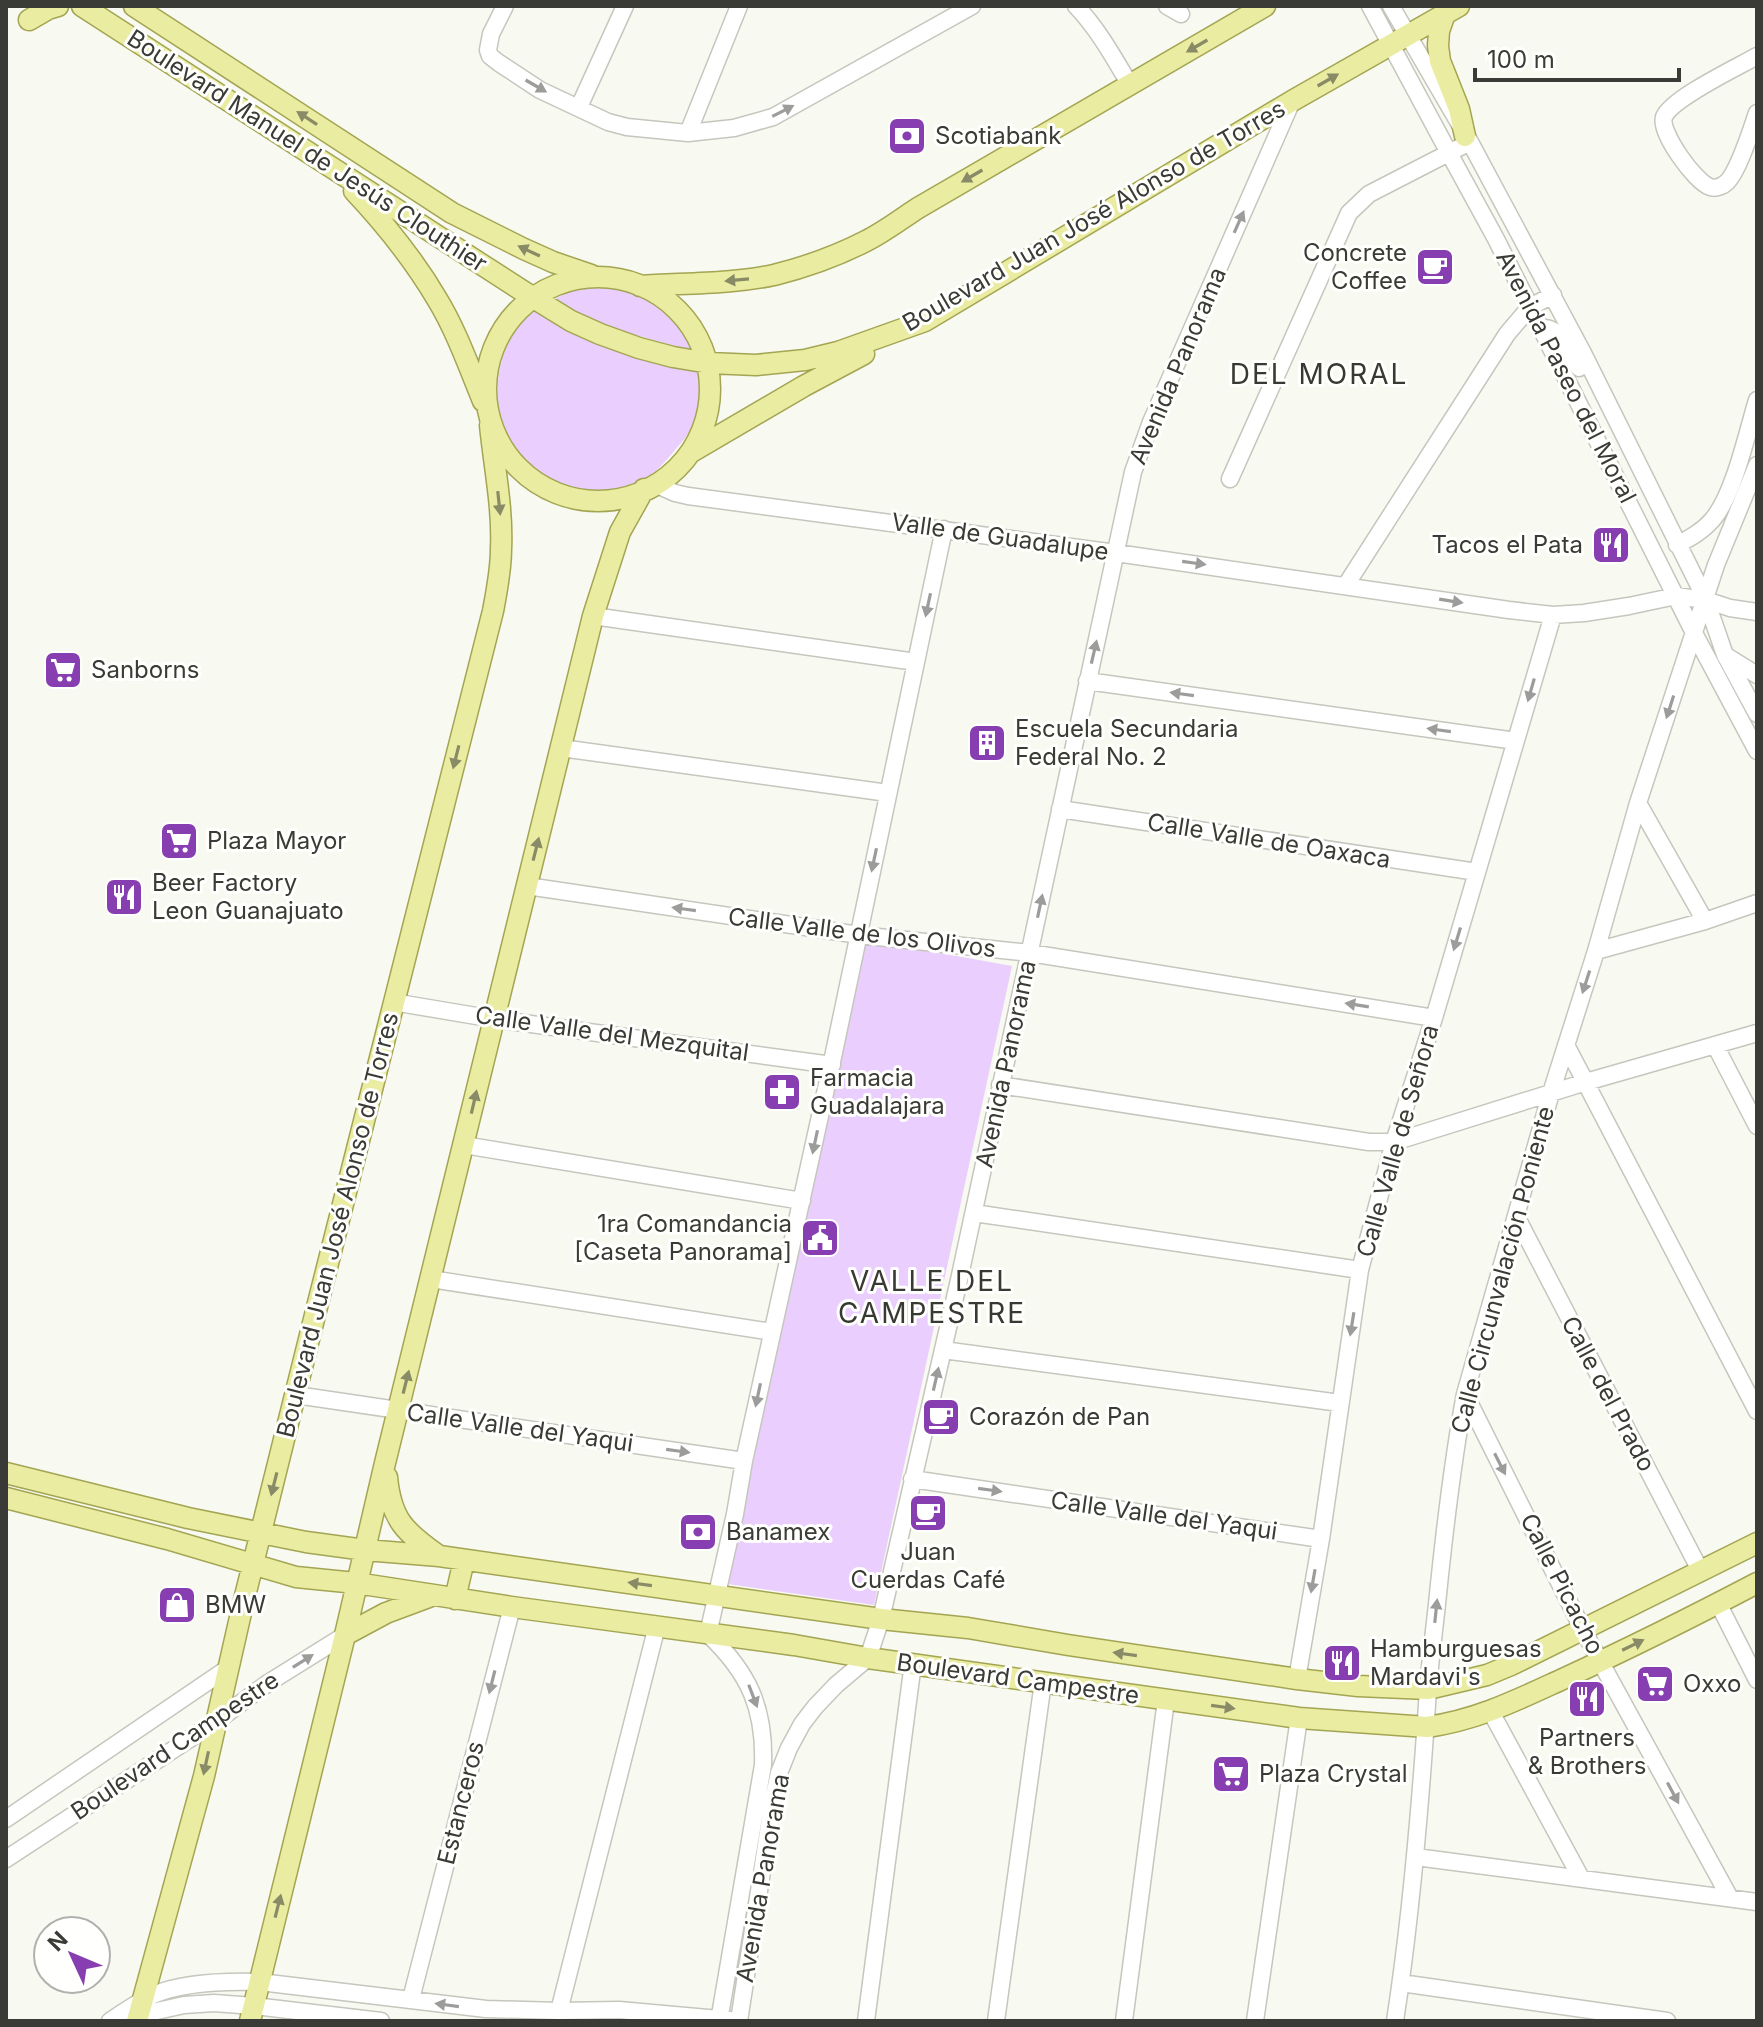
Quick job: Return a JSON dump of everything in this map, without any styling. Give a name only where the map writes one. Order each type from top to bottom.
[{"type":"main road","points":[[29,20],[58,6]]},
{"type":"main road","name":"Boulevard Manuel de Jesús Clouthier","points":[[82,6],[532,297]]},
{"type":"main road","name":"Boulevard Manuel de Jesús Clouthier","points":[[134,6],[452,213],[553,262],[602,279]]},
{"type":"main road","points":[[636,286],[773,275],[837,255],[1265,6]]},
{"type":"main road","points":[[1452,10],[1439,31],[1438,46],[1440,61],[1468,139]]},
{"type":"main road","name":"Boulevard Juan José Alonso de Torres","points":[[532,297],[571,321],[626,344],[709,363],[756,365],[805,360],[838,352],[925,321],[1292,101],[1452,10]]},
{"type":"main road","points":[[331,167],[377,215],[438,300],[472,374],[488,418],[510,457],[538,484],[553,492],[571,499],[608,501],[650,486],[676,467],[707,422],[712,389],[708,351],[683,315],[662,298],[636,286],[602,279],[570,280],[532,297],[511,319],[498,340],[484,387],[488,418]]},
{"type":"main road","points":[[687,455],[804,386],[925,321]]},
{"type":"main road","name":"Boulevard Juan José Alonso de Torres","points":[[130,2014],[204,1776],[253,1565],[493,611],[501,547],[500,513],[488,418]]},
{"type":"main road","points":[[252,2013],[593,616],[620,532],[650,486]]},
{"type":"main road","points":[[385,1463],[389,1500],[395,1514],[407,1531],[439,1556]]},
{"type":"main road","name":"Boulevard Campestre","points":[[6,1473],[188,1518],[306,1542],[439,1556],[881,1619],[968,1628],[1297,1679],[1428,1689],[1487,1675],[1540,1652],[1757,1543]]},
{"type":"main road","name":"Boulevard Campestre","points":[[6,1498],[167,1539],[296,1577],[356,1583],[1299,1718],[1427,1727],[1491,1712],[1602,1661],[1757,1583]]},
{"type":"main road","points":[[455,1599],[464,1560]]},
{"type":"main road","points":[[345,1635],[386,1613],[433,1595]]},
{"type":"street","points":[[505,6],[491,34],[488,50],[499,63],[540,90],[608,122],[688,133],[734,128],[773,117],[972,6]]},
{"type":"street","points":[[579,107],[625,6]]},
{"type":"street","points":[[688,133],[739,6]]},
{"type":"street","points":[[1076,6],[1106,45],[1130,85]]},
{"type":"street","name":"Avenida Paseo del Moral","points":[[1391,6],[1399,40],[1449,153],[1475,197],[1694,633],[1757,751]]},
{"type":"street","name":"Avenida Paseo del Moral","points":[[1371,8],[1399,40],[1468,139],[1611,410],[1706,600],[1725,655],[1757,714]]},
{"type":"street","points":[[1757,56],[1675,104],[1665,116],[1665,130],[1674,148],[1697,176],[1710,187],[1718,187],[1727,182],[1753,137],[1757,113]]},
{"type":"street","name":"Avenida Panorama","points":[[739,2021],[779,1773],[802,1724],[815,1707],[868,1658],[881,1619],[974,1213],[1133,472],[1141,447],[1292,101]]},
{"type":"street","points":[[1230,479],[1349,213],[1369,194],[1449,153],[1468,139]]},
{"type":"street","points":[[1346,585],[1507,334],[1530,307],[1553,295]]},
{"type":"street","points":[[1542,328],[1557,332],[1594,394],[1611,410]]},
{"type":"street","points":[[1677,545],[1704,528],[1722,507],[1757,400]]},
{"type":"street","name":"Calle Circunvalación Poniente","points":[[1395,2021],[1416,1857],[1441,1559],[1465,1394],[1638,803],[1716,565],[1756,471]]},
{"type":"street","name":"Valle de Guadalupe","points":[[650,486],[688,496],[944,529],[1509,610],[1553,615],[1584,613],[1676,596],[1757,612]]},
{"type":"street","points":[[708,1634],[832,1065],[944,529]]},
{"type":"street","name":"Calle Valle de Señora","points":[[1297,1679],[1321,1539],[1360,1270],[1394,1142],[1434,1018],[1553,615]]},
{"type":"street","points":[[593,616],[916,662]]},
{"type":"street","points":[[1725,655],[1757,675]]},
{"type":"street","points":[[1087,681],[1516,741]]},
{"type":"street","points":[[561,748],[888,793]]},
{"type":"street","points":[[1638,803],[1705,921]]},
{"type":"street","name":"Calle Valle de Oaxaca","points":[[1060,809],[1477,872]]},
{"type":"street","name":"Calle Valle de los Olivos","points":[[527,886],[859,935],[1030,953],[1434,1018]]},
{"type":"street","points":[[1596,951],[1757,903]]},
{"type":"street","name":"Calle Valle del Mezquital","points":[[393,1002],[494,1019],[832,1065]]},
{"type":"street","points":[[1000,1085],[1369,1142],[1394,1142],[1757,1033]]},
{"type":"street","points":[[1566,1045],[1757,1411]]},
{"type":"street","points":[[1715,1045],[1757,1126]]},
{"type":"street","points":[[464,1145],[802,1201]]},
{"type":"street","points":[[974,1213],[1360,1270]]},
{"type":"street","name":"Calle del Prado","points":[[1516,1216],[1701,1572]]},
{"type":"street","points":[[431,1279],[772,1332]]},
{"type":"street","points":[[943,1350],[1340,1403]]},
{"type":"street","name":"Calle Picacho","points":[[1465,1394],[1583,1630],[1730,1898]]},
{"type":"street","name":"Calle Valle del Yaqui","points":[[296,1395],[744,1461]]},
{"type":"street","name":"Calle Valle del Yaqui","points":[[912,1479],[1321,1539]]},
{"type":"street","points":[[1718,1603],[1757,1680]]},
{"type":"street","name":"Estanceros","points":[[411,1999],[512,1607]]},
{"type":"street","points":[[559,2011],[657,1626]]},
{"type":"street","name":"Avenida Panorama","points":[[708,1634],[734,1660],[745,1678],[757,1705],[764,1738],[763,1765],[720,2020]]},
{"type":"street","name":"Boulevard Campestre","points":[[6,1859],[214,1723],[268,1683],[345,1635]]},
{"type":"street","points":[[866,2021],[913,1663]]},
{"type":"street","name":"Boulevard Campestre","points":[[6,1819],[228,1668]]},
{"type":"street","points":[[996,2021],[1043,1682]]},
{"type":"street","points":[[1124,2021],[1166,1700]]},
{"type":"street","points":[[1491,1712],[1581,1878]]},
{"type":"street","points":[[1255,2021],[1299,1718]]},
{"type":"street","points":[[1416,1857],[1757,1902]]},
{"type":"street","points":[[130,2014],[153,1995],[173,1989],[236,1981],[411,1999],[485,2015],[619,2010],[739,2021]]},
{"type":"street","points":[[233,2004],[236,1981]]},
{"type":"street","points":[[1401,1983],[1667,2021]]},
{"type":"street","points":[[130,2014],[184,2005],[233,2004],[252,2013],[372,2021],[373,1995]]},
{"type":"shaded area","points":[[596,287],[632,292],[654,302],[683,329],[692,349],[602,324],[555,299],[568,292]]},
{"type":"shaded area","points":[[535,310],[614,350],[699,370],[703,390],[697,418],[681,443],[651,475],[625,487],[587,490],[544,475],[514,445],[504,426],[498,383],[510,339],[523,320]]},
{"type":"shaded area","points":[[862,939],[1012,966],[874,1605],[721,1583]]},
{"type":"place","name":"Scotiabank","points":[[907,136]]},
{"type":"place","name":"Concrete Coffee","points":[[1435,267]]},
{"type":"place","name":"Tacos el Pata","points":[[1611,545]]},
{"type":"place","name":"Sanborns","points":[[63,670]]},
{"type":"place","name":"Escuela Secundaria Federal No. 2","points":[[987,743]]},
{"type":"place","name":"Plaza Mayor","points":[[179,841]]},
{"type":"place","name":"Beer Factory Leon Guanajuato","points":[[124,897]]},
{"type":"place","name":"Farmacia Guadalajara","points":[[782,1092]]},
{"type":"place","name":"1ra Comandancia [Caseta Panorama]","points":[[820,1238]]},
{"type":"place","name":"Corazón de Pan","points":[[941,1417]]},
{"type":"place","name":"Juan Cuerdas Café","points":[[928,1513]]},
{"type":"place","name":"Banamex","points":[[698,1532]]},
{"type":"place","name":"BMW","points":[[177,1605]]},
{"type":"place","name":"Hamburguesas Mardavi's","points":[[1342,1663]]},
{"type":"place","name":"Oxxo","points":[[1655,1684]]},
{"type":"place","name":"Partners & Brothers","points":[[1587,1699]]},
{"type":"place","name":"Plaza Crystal","points":[[1231,1774]]},
{"type":"district","name":"DEL MORAL","points":[[1319,374]]},
{"type":"district","name":"VALLE DEL CAMPESTRE","points":[[932,1297]]}]
